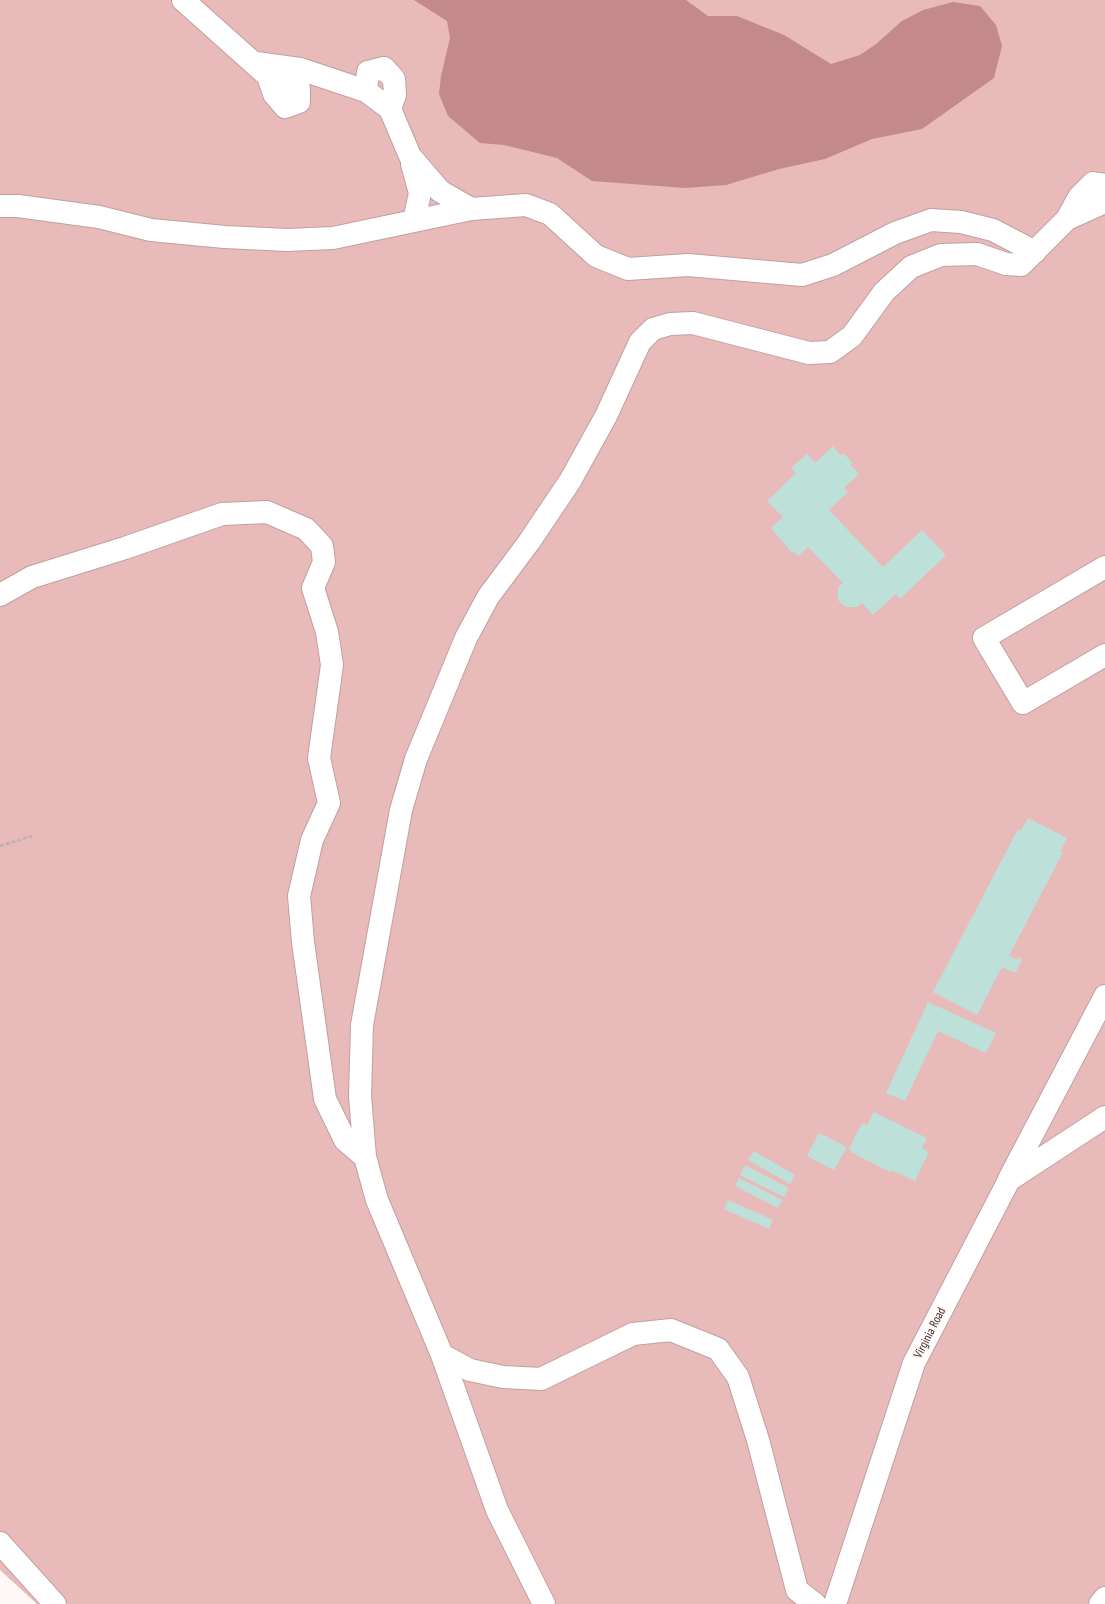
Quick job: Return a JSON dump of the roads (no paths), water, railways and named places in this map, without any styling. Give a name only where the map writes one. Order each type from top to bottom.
[{"type":"lane","points":[[183,0],[262,70],[300,69],[366,91],[390,109],[410,156],[420,192],[414,221]]},
{"type":"lane","points":[[366,91],[368,72],[384,68],[394,78],[395,95],[390,109]]},
{"type":"lane","points":[[410,156],[440,191],[471,209]]},
{"type":"lane","points":[[544,1604],[497,1510],[442,1355],[377,1200],[365,1157],[360,1096],[362,1025],[401,810],[416,760],[466,638],[488,597],[529,542],[570,480],[606,416],[640,342],[653,329],[670,324],[693,324],[809,353],[830,352],[852,336],[884,292],[911,267],[941,255],[977,254],[1006,264],[1021,265],[1067,218],[1079,197],[1093,183],[1105,185]]},
{"type":"lane","points":[[1067,218],[1105,202]]},
{"type":"lane","points":[[0,206],[18,206],[100,216],[151,230],[225,237],[287,240],[333,238],[471,209],[526,205],[550,214],[596,256],[628,269],[688,265],[802,275],[833,265],[895,233],[931,220],[961,222],[993,230],[1035,252]]},
{"type":"lane","points":[[0,595],[32,577],[125,548],[222,514],[267,512],[306,529],[322,546],[324,562],[312,588],[327,632],[332,665],[319,758],[329,803],[312,840],[299,896],[303,942],[325,1099],[345,1140],[365,1157]]},
{"type":"lane","points":[[1105,567],[984,638],[1023,703],[1105,655]]},
{"type":"lane","points":[[1009,1180],[1105,996]]},
{"type":"lane","name":"Virginia Road","points":[[836,1604],[914,1363],[1009,1180],[1105,1117]]},
{"type":"lane","points":[[442,1355],[470,1370],[503,1377],[541,1379],[633,1334],[671,1330],[718,1349],[738,1377],[758,1440],[797,1590],[815,1604]]},
{"type":"lane","points":[[0,1543],[55,1604]]},
{"type":"lane","points":[[1100,1604],[1105,1598]]}]
